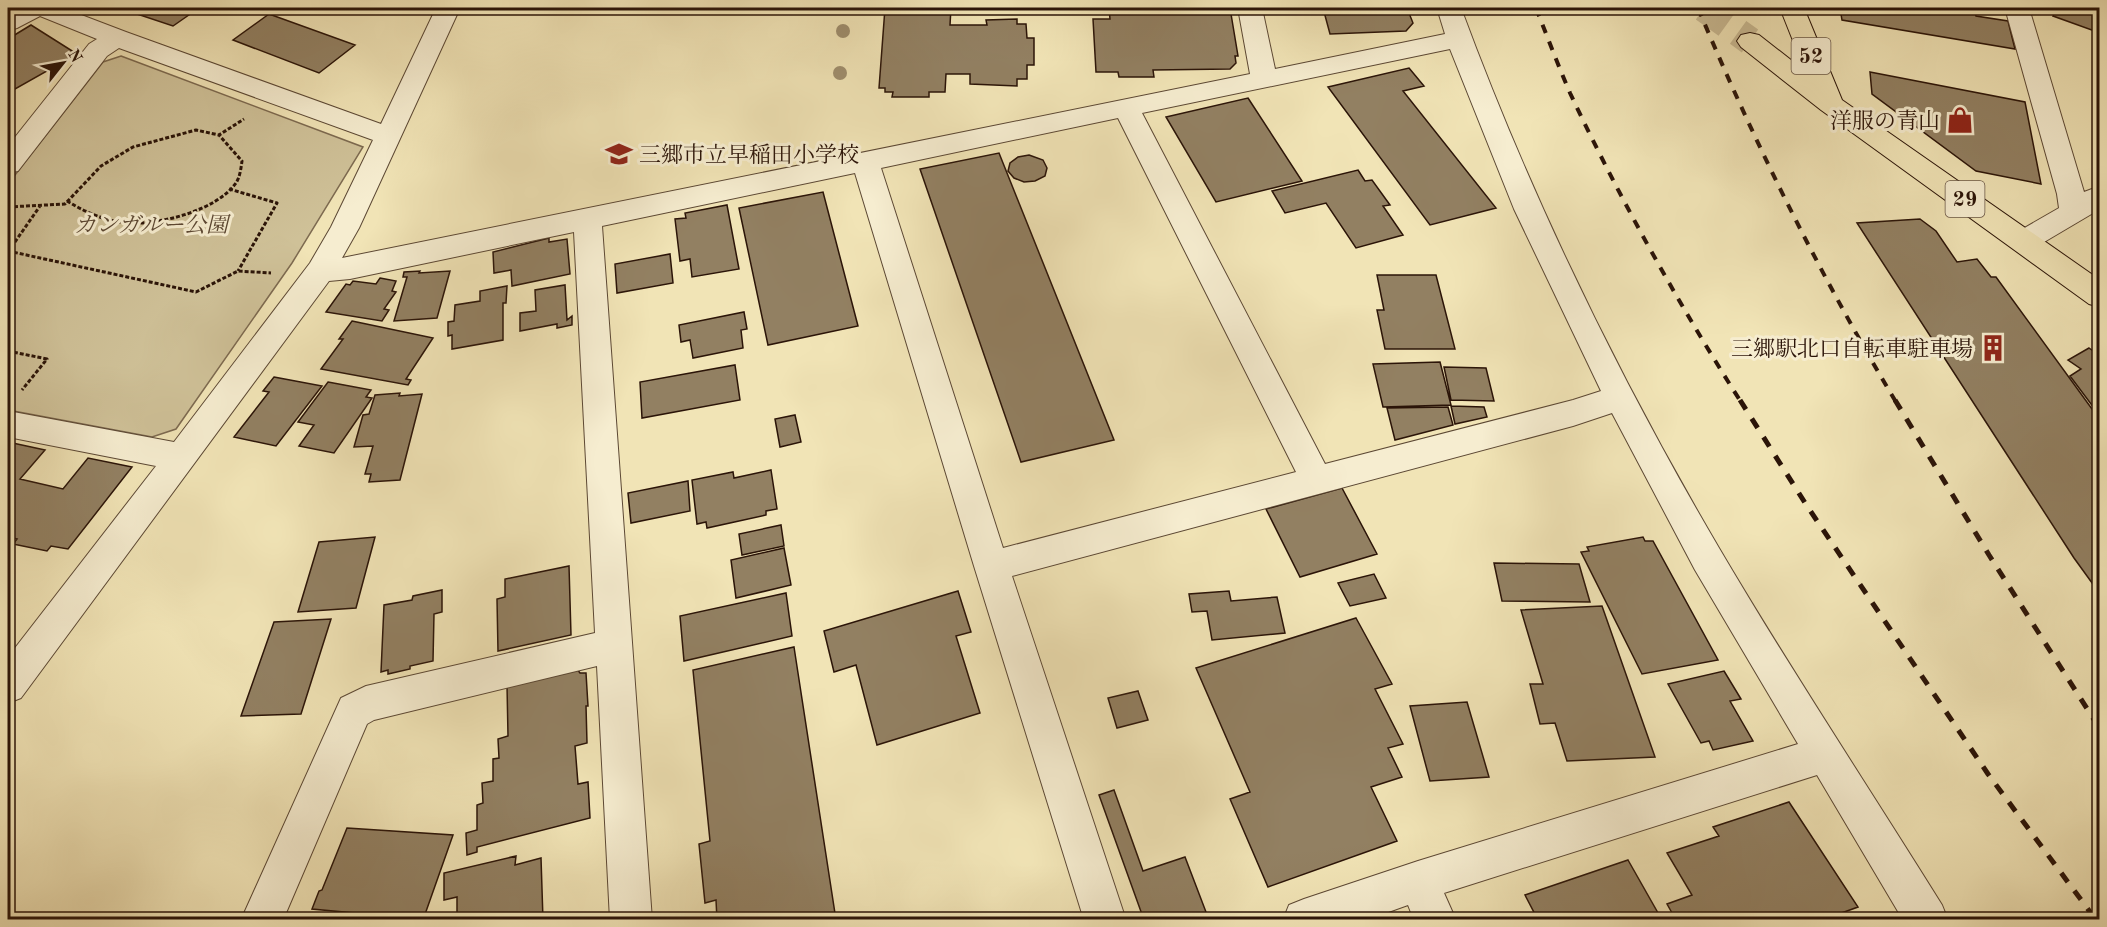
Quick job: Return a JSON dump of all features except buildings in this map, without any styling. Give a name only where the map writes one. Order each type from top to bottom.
[{"type":"main road","name":"52","points":[[1792,8],[1830,104]]},
{"type":"main road","name":"29","points":[[1750,41],[1830,104],[2100,296]]},
{"type":"street","points":[[8,23],[36,8]]},
{"type":"street","points":[[42,8],[117,38],[388,136]]},
{"type":"street","points":[[8,686],[320,271],[345,228],[448,8]]},
{"type":"street","points":[[1250,8],[1264,78]]},
{"type":"street","points":[[1449,8],[1459,39],[1528,208],[1620,397],[1707,559],[1927,920]]},
{"type":"street","points":[[2017,8],[2072,194],[2073,211]]},
{"type":"street","points":[[8,164],[98,50],[117,38]]},
{"type":"street","points":[[320,271],[350,268],[1459,39]]},
{"type":"street","points":[[1126,108],[1316,480]]},
{"type":"street","points":[[865,162],[991,567],[1105,920]]},
{"type":"street","points":[[2024,241],[2100,196]]},
{"type":"street","points":[[587,219],[631,920]]},
{"type":"street","points":[[991,567],[1573,413],[1620,397]]},
{"type":"street","points":[[8,424],[182,457]]},
{"type":"street","points":[[262,920],[354,711],[366,705],[615,645]]},
{"type":"street","points":[[1304,920],[1418,881],[1825,754]]},
{"type":"street","points":[[1418,881],[1435,920]]},
{"type":"path","points":[[219,135],[280,97]]},
{"type":"path","points":[[8,207],[64,204],[101,166],[132,147],[196,130],[219,135],[242,160],[238,181],[216,201],[178,218],[128,223],[88,214],[67,201]]},
{"type":"path","points":[[40,205],[8,252],[196,292],[238,270],[277,203],[229,189]]},
{"type":"path","points":[[238,270],[272,273]]},
{"type":"path","points":[[8,351],[47,359],[21,391]]},
{"type":"green space","name":"カンガルー公園","points":[[121,56],[363,147],[292,263],[176,429],[152,437],[8,410],[8,184],[103,62]]},
{"type":"tunnel","points":[[1704,8],[1750,41]]},
{"type":"railway","points":[[1536,8],[1570,93],[1629,211],[1672,289],[1741,402]]},
{"type":"railway","points":[[1698,8],[1742,109],[1790,208],[1841,306],[1896,402]]},
{"type":"railway","points":[[1740,400],[1807,506],[1988,774],[2096,920]]},
{"type":"railway","points":[[1895,400],[1989,555],[2100,729]]},
{"type":"place","name":"洋服の青山","points":[[1960,120]]},
{"type":"place","name":"三郷市立早稲田小学校","points":[[619,154]]},
{"type":"place","name":"三郷駅北口自転車駐車場","points":[[1993,348]]}]
